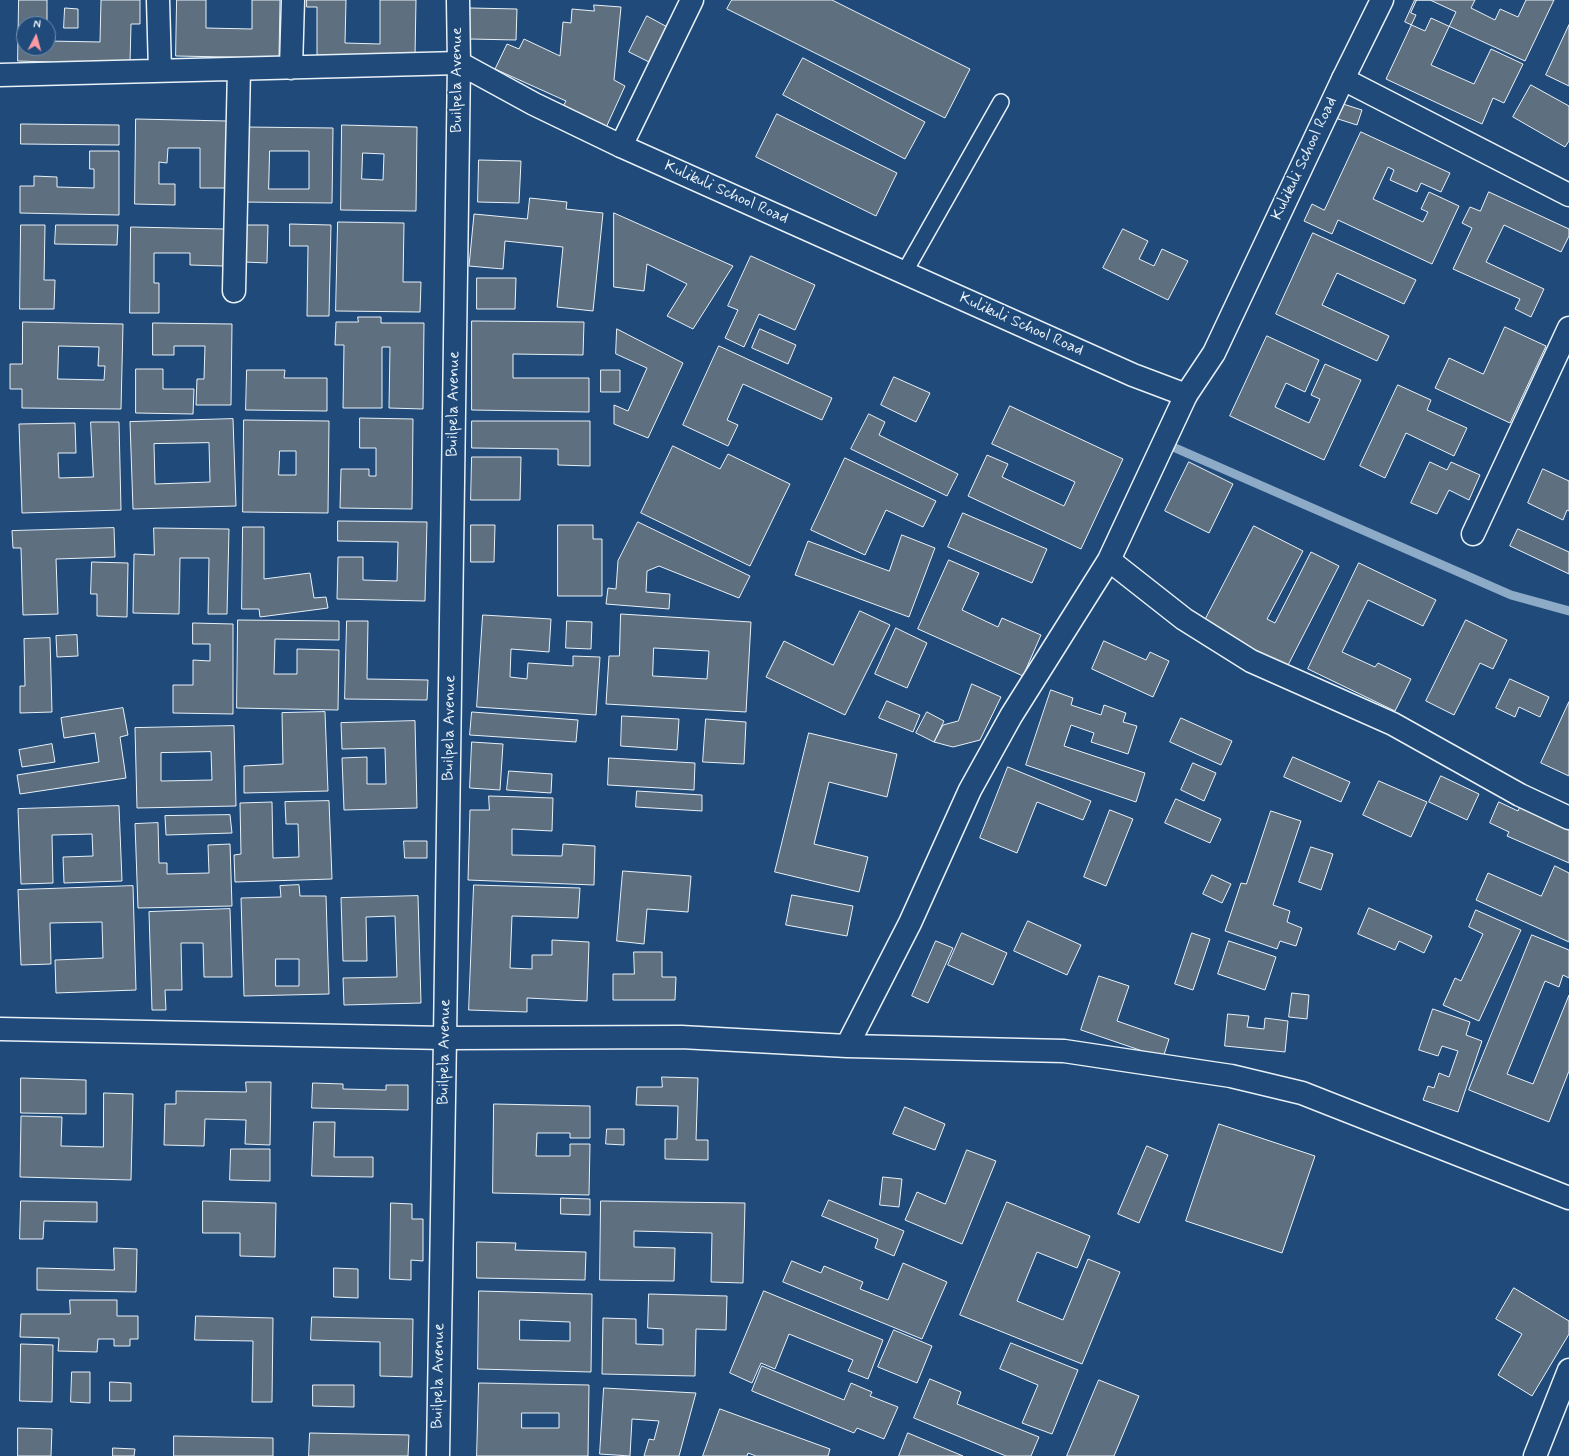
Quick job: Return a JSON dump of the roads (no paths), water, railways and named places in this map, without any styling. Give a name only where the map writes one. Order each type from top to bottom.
[{"type":"street","points":[[158,0],[160,71]]},
{"type":"street","points":[[291,68],[293,0]]},
{"type":"street","name":"Builpela Avenue","points":[[438,1456],[459,63],[458,0]]},
{"type":"street","points":[[621,146],[692,0]]},
{"type":"street","name":"Kulikuli School Road","points":[[459,63],[534,104],[621,146],[1132,375],[1186,395],[1214,353],[1343,79],[1382,0]]},
{"type":"street","points":[[0,75],[459,63]]},
{"type":"street","points":[[234,291],[239,69]]},
{"type":"street","points":[[1343,79],[1569,195]]},
{"type":"street","points":[[1473,534],[1569,328]]},
{"type":"street","points":[[847,1046],[910,922],[970,790],[1011,716],[1108,560],[1186,395]]},
{"type":"street","points":[[1108,560],[1184,619],[1251,661],[1393,724],[1520,795],[1569,818]]},
{"type":"street","points":[[0,1029],[445,1038],[681,1038],[847,1046],[1064,1051],[1231,1076],[1302,1093],[1569,1198]]},
{"type":"street","points":[[1535,1456],[1569,1370]]},
{"type":"lane","points":[[904,273],[1001,102]]},
{"type":"waterway","points":[[1173,447],[1511,595],[1569,611]]}]
